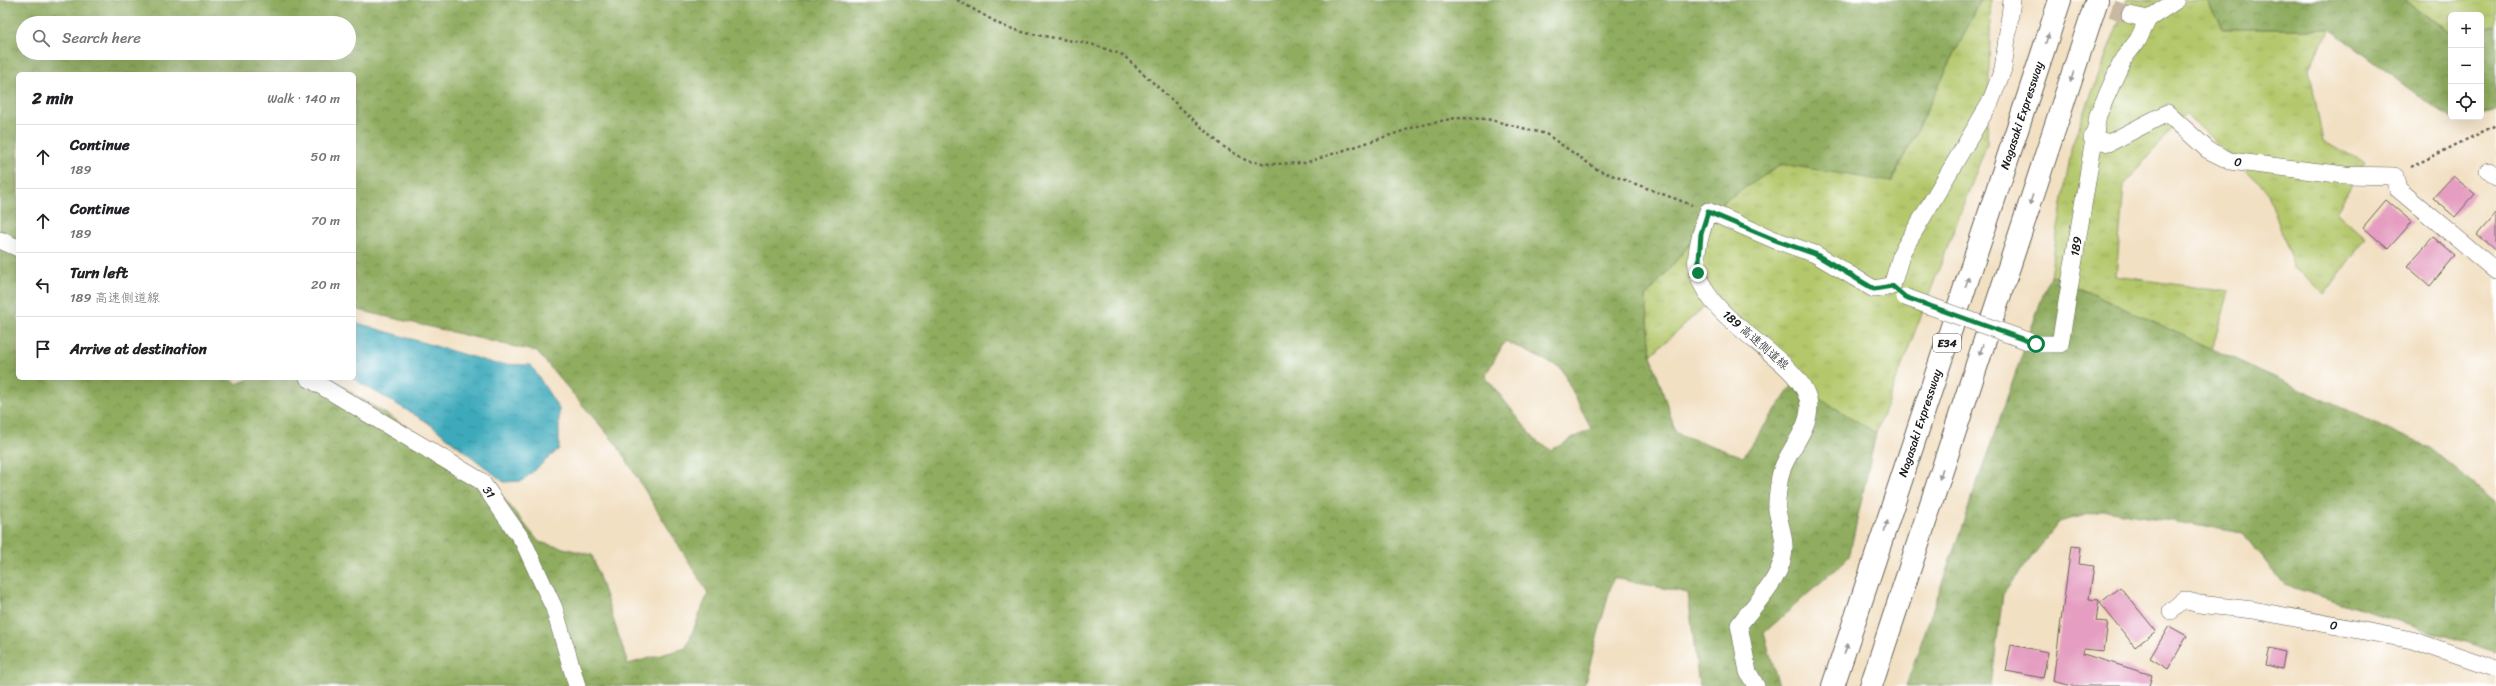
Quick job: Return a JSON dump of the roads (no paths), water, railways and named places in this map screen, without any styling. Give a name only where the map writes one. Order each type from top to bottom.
[{"type":"highway","name":"Nagasaki Expressway","points":[[1833,686],[2060,0]]},
{"type":"highway","points":[[1871,686],[2097,0]]},
{"type":"street","points":[[1892,286],[1902,252],[1990,103],[2003,69],[2012,0]]},
{"type":"street","points":[[2130,15],[2148,19],[2177,0]]},
{"type":"street","name":"189","points":[[1892,286],[1905,297],[2036,344],[2060,344],[2092,138],[2098,115],[2123,59],[2138,40],[2148,19]]},
{"type":"street","name":"0","points":[[2092,138],[2109,143],[2167,114],[2208,150],[2230,161],[2396,182],[2496,271]]},
{"type":"street","name":"189 高速側道線","points":[[1756,686],[1748,672],[1739,626],[1778,572],[1783,559],[1784,545],[1777,509],[1780,475],[1805,424],[1810,408],[1804,389],[1790,369],[1731,321],[1706,290],[1698,273],[1698,256],[1701,234],[1708,212],[1775,240],[1815,254],[1874,289],[1892,286]]},
{"type":"street","points":[[0,240],[16,247]]},
{"type":"street","name":"31","points":[[311,380],[481,481],[523,541],[554,608],[577,686]]},
{"type":"street","name":"0","points":[[2171,611],[2184,600],[2199,604],[2253,610],[2412,640],[2496,669]]},
{"type":"water","points":[[356,323],[496,364],[531,365],[559,409],[559,449],[522,481],[504,482],[427,422],[355,380]]},
{"type":"tunnel","points":[[2088,0],[2130,15]]}]
